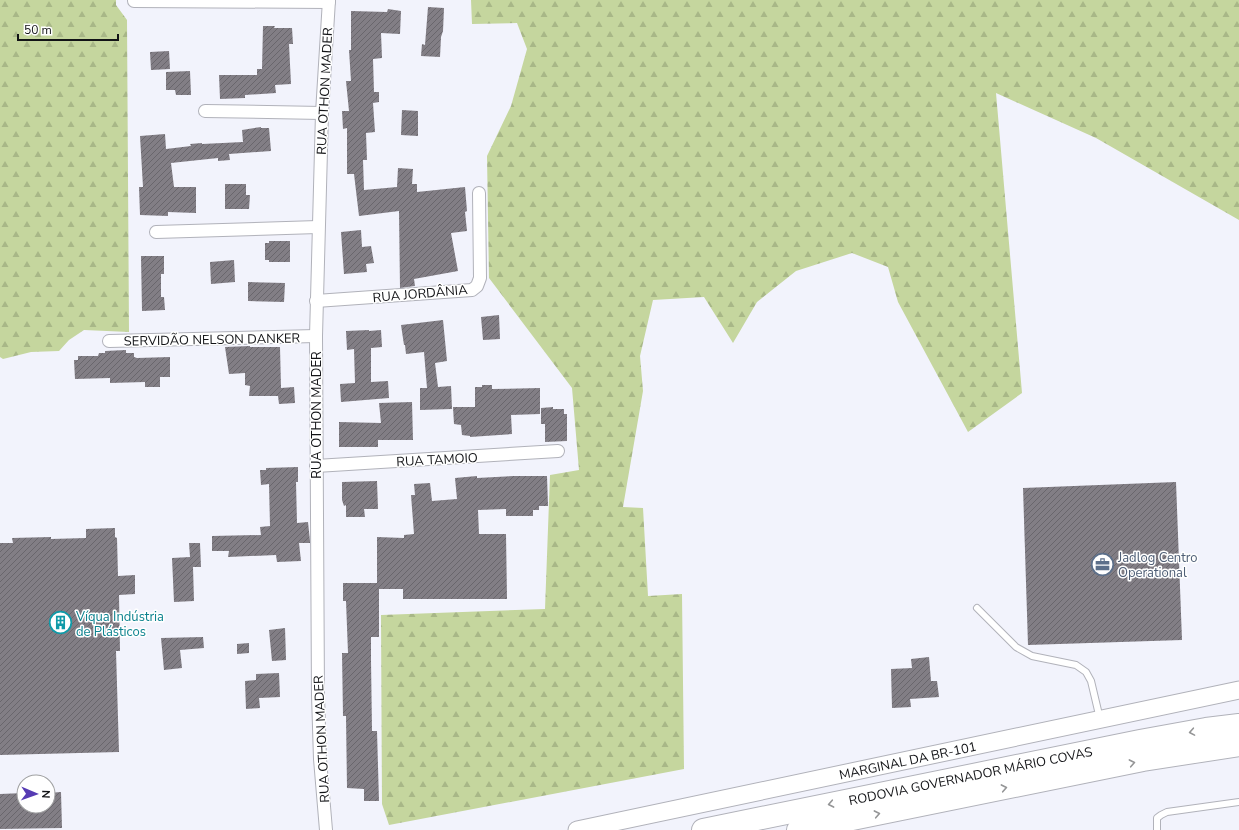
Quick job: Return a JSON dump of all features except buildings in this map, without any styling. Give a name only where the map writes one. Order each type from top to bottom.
[{"type":"highway","name":"RODOVIA GOVERNADOR MÁRIO COVAS","points":[[703,830],[1140,741],[1206,729],[1239,725]]},
{"type":"highway","name":"RODOVIA GOVERNADOR MÁRIO COVAS","points":[[798,830],[1143,760],[1239,745]]},
{"type":"main road","name":"MARGINAL DA BR-101","points":[[577,830],[1239,690]]},
{"type":"street","points":[[134,0],[329,1]]},
{"type":"street","name":"RUA OTHON MADER","points":[[326,830],[320,759],[318,702],[316,301],[322,113],[329,1]]},
{"type":"street","points":[[205,111],[322,113]]},
{"type":"street","name":"RUA JORDÂNIA","points":[[316,301],[472,290],[477,286],[480,278],[479,193]]},
{"type":"street","points":[[156,232],[318,227]]},
{"type":"street","name":"SERVIDÃO NELSON DANKER","points":[[109,341],[316,336]]},
{"type":"street","name":"RUA TAMOIO","points":[[316,466],[558,451]]},
{"type":"lane","points":[[977,608],[1016,647],[1032,656],[1076,665],[1086,672],[1092,680],[1100,719]]},
{"type":"lane","points":[[1157,830],[1157,818],[1167,812],[1239,802]]},
{"type":"green space","points":[[0,0],[116,0],[116,5],[127,20],[129,332],[84,330],[69,340],[59,351],[31,352],[3,359],[0,357]]},
{"type":"green space","points":[[471,0],[1239,0],[1239,220],[1096,138],[996,93],[1022,393],[968,432],[898,302],[888,267],[852,253],[796,271],[757,302],[733,343],[704,297],[653,300],[640,356],[643,391],[623,507],[643,508],[648,596],[682,594],[684,769],[389,825],[382,804],[381,615],[545,609],[550,475],[579,470],[572,388],[489,278],[487,156],[511,106],[527,49],[517,23],[472,24]]},
{"type":"place","name":"Jadlog Centro Operational","points":[[1102,564]]},
{"type":"place","name":"Víqua Indústria de Plásticos","points":[[60,623]]}]
